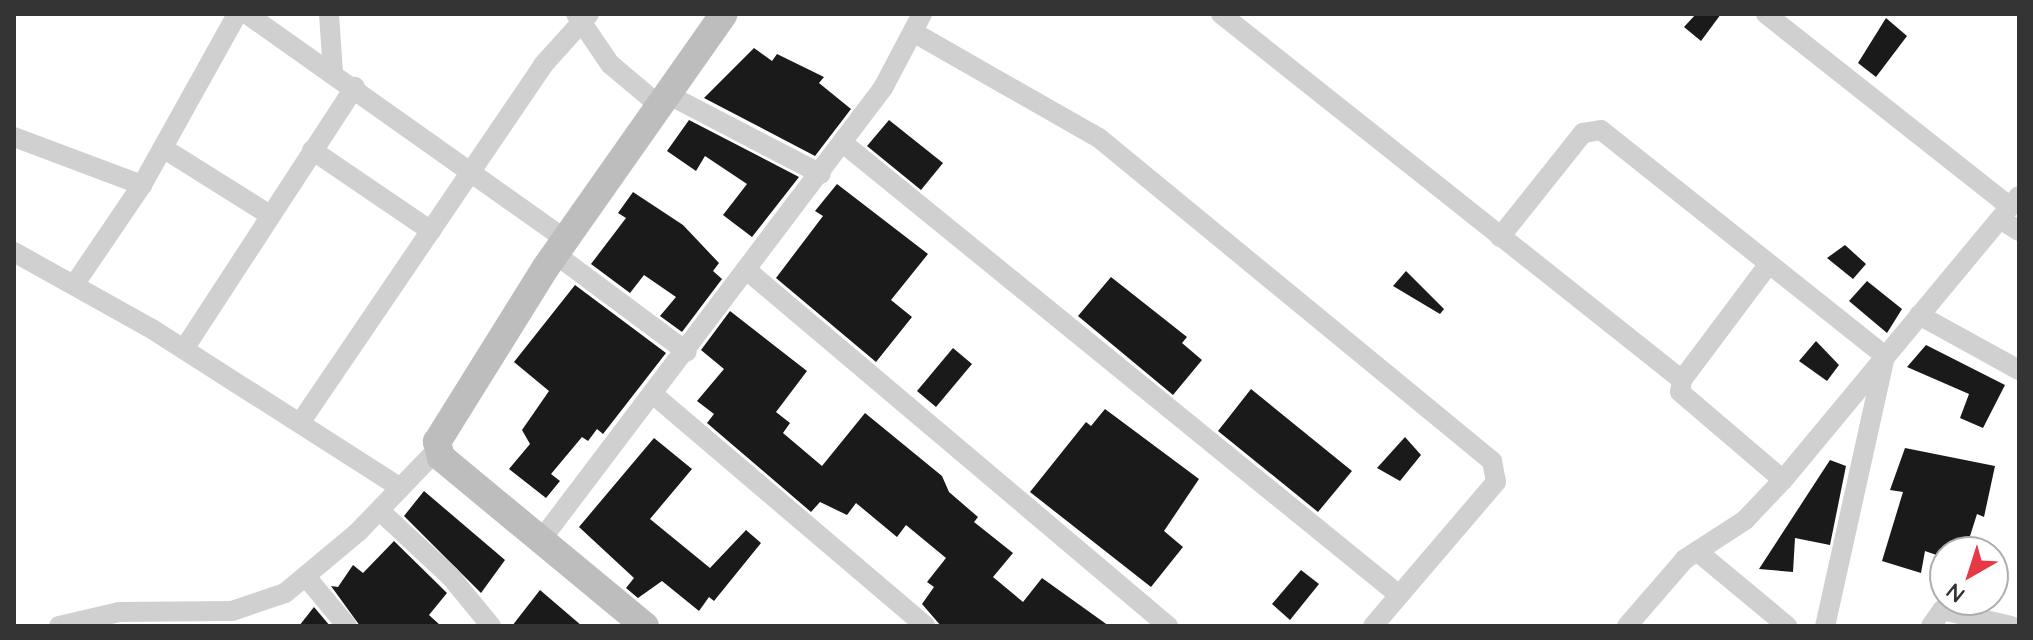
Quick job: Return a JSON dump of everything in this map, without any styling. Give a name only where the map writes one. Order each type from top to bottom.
[{"type":"street","points":[[74,285],[142,185],[237,14]]},
{"type":"street","points":[[247,14],[355,87],[560,247],[687,352]]},
{"type":"street","points":[[329,14],[333,72]]},
{"type":"street","points":[[59,626],[119,612],[184,619],[268,601],[307,578],[380,511],[436,451],[560,247],[724,14]]},
{"type":"street","points":[[1221,14],[1682,380]]},
{"type":"street","points":[[1766,14],[2010,207],[2019,231]]},
{"type":"street","points":[[300,423],[543,65],[583,16],[610,64],[665,101],[821,174]]},
{"type":"street","points":[[541,540],[821,174],[918,23],[1099,138],[1492,461],[1496,482],[1373,626]]},
{"type":"street","points":[[184,349],[355,87]]},
{"type":"street","points":[[1500,237],[1583,133],[1601,130],[1885,356]]},
{"type":"street","points":[[843,143],[1399,595]]},
{"type":"street","points":[[17,145],[142,185]]},
{"type":"street","points":[[163,148],[270,215]]},
{"type":"street","points":[[312,150],[431,231]]},
{"type":"street","points":[[1627,626],[1698,552],[1745,520],[1783,480],[2010,207]]},
{"type":"street","points":[[14,252],[184,349],[401,488]]},
{"type":"street","points":[[1768,265],[1682,380],[1680,392],[1689,404],[1783,480]]},
{"type":"street","points":[[749,272],[1168,626]]},
{"type":"street","points":[[1919,315],[2019,370]]},
{"type":"street","points":[[1825,626],[1885,356]]},
{"type":"street","points":[[654,395],[925,626]]},
{"type":"street","points":[[436,451],[645,626]]},
{"type":"street","points":[[380,511],[450,576],[491,626]]},
{"type":"street","points":[[1698,552],[1787,626]]},
{"type":"street","points":[[307,578],[347,626]]},
{"type":"street","points":[[1931,626],[1942,610],[2011,626]]},
{"type":"building","points":[[1696,14],[1721,14],[1701,41],[1684,27]]},
{"type":"building","points":[[1886,18],[1907,36],[1876,77],[1858,63]]},
{"type":"building","points":[[754,48],[772,61],[777,54],[824,77],[819,83],[851,109],[815,156],[704,98]]},
{"type":"building","points":[[689,120],[799,177],[752,237],[723,215],[747,184],[705,156],[696,171],[667,151]]},
{"type":"building","points":[[889,120],[943,163],[921,190],[867,146]]},
{"type":"building","points":[[837,184],[928,254],[891,300],[912,317],[876,362],[776,278],[823,216],[815,211]]},
{"type":"building","points":[[633,192],[683,225],[719,263],[713,271],[722,279],[682,332],[660,316],[676,297],[644,275],[630,293],[591,264],[626,218],[618,213]]},
{"type":"building","points":[[1845,245],[1866,264],[1853,279],[1827,258]]},
{"type":"building","points":[[1406,271],[1444,309],[1440,314],[1393,286]]},
{"type":"building","points":[[1111,277],[1187,337],[1182,343],[1202,360],[1173,395],[1078,316]]},
{"type":"building","points":[[1867,281],[1902,309],[1887,333],[1849,301]]},
{"type":"building","points":[[575,285],[666,353],[603,434],[597,429],[588,441],[582,437],[551,474],[560,481],[546,498],[509,469],[530,444],[522,430],[549,391],[514,362]]},
{"type":"building","points":[[730,311],[807,371],[776,412],[790,423],[783,433],[822,466],[865,413],[942,476],[949,492],[978,517],[974,522],[1013,553],[993,577],[1023,602],[1042,578],[1109,626],[941,626],[922,604],[934,587],[927,582],[946,558],[906,525],[897,537],[856,503],[847,515],[820,502],[811,512],[707,423],[714,414],[697,401],[724,369],[701,350]]},
{"type":"building","points":[[1816,341],[1839,365],[1827,381],[1799,361]]},
{"type":"building","points":[[1926,345],[2005,385],[1983,428],[1960,418],[1969,394],[1907,367]]},
{"type":"building","points":[[953,348],[972,364],[936,407],[917,391]]},
{"type":"building","points":[[1251,389],[1352,471],[1318,512],[1218,431]]},
{"type":"building","points":[[1105,409],[1199,479],[1164,531],[1183,547],[1151,587],[1030,492],[1086,422],[1091,426]]},
{"type":"building","points":[[1405,437],[1421,455],[1400,481],[1377,468]]},
{"type":"building","points":[[654,438],[692,469],[650,519],[710,568],[746,530],[761,543],[714,601],[709,597],[699,611],[662,581],[638,598],[626,588],[634,578],[579,527]]},
{"type":"building","points":[[1905,448],[1995,466],[1984,517],[1977,514],[1970,536],[1929,536],[1929,552],[1925,551],[1921,573],[1882,561],[1903,492],[1890,490]]},
{"type":"building","points":[[1830,460],[1846,466],[1830,545],[1795,538],[1793,572],[1759,569]]},
{"type":"building","points":[[424,491],[505,560],[481,593],[404,516]]},
{"type":"building","points":[[394,541],[447,593],[429,615],[441,626],[360,626],[331,586],[338,587],[353,565],[363,573]]},
{"type":"building","points":[[1301,570],[1319,584],[1290,620],[1272,604]]},
{"type":"building","points":[[540,590],[582,626],[512,626]]},
{"type":"building","points":[[314,607],[330,626],[299,626]]}]
